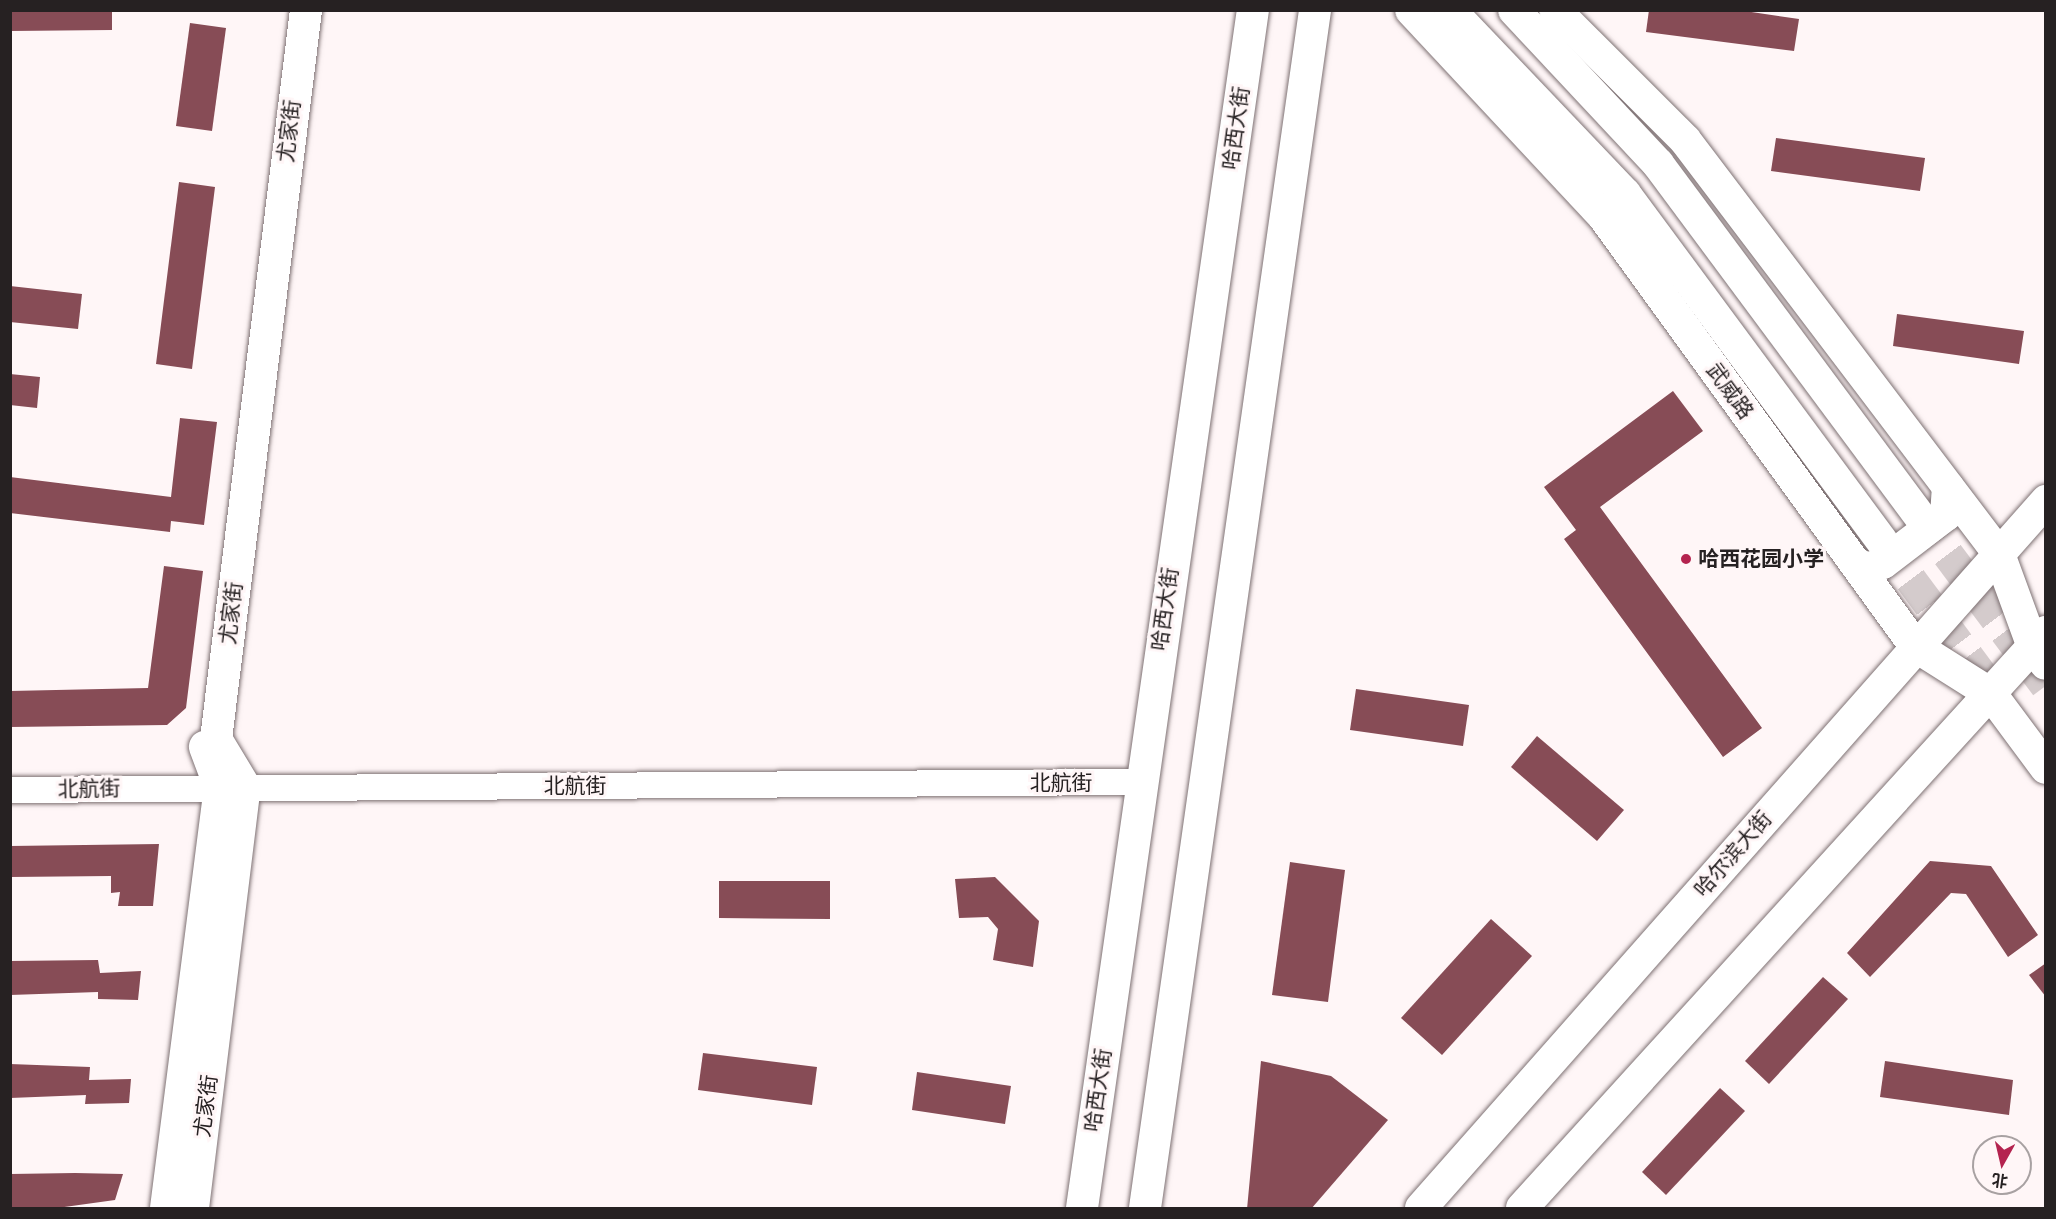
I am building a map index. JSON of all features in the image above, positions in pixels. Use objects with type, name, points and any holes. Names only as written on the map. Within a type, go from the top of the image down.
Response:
[{"type":"main road","name":"尤家街","points":[[166,1209],[232,787],[203,742],[289,10]]},
{"type":"main road","name":"尤家街","points":[[193,1209],[232,787],[216,739],[306,10]]},
{"type":"main road","name":"哈西大街","points":[[1082,1209],[1139,782],[1253,10]]},
{"type":"main road","points":[[1144,1209],[1315,10]]},
{"type":"main road","points":[[1309,58],[1325,21],[1342,10]]},
{"type":"main road","name":"武威路","points":[[1412,10],[1604,217],[1915,646],[1991,694],[2046,768]]},
{"type":"main road","name":"武威路","points":[[1450,10],[1625,194],[1882,541]]},
{"type":"main road","points":[[1514,10],[1658,164],[1919,516]]},
{"type":"main road","points":[[1522,1209],[1991,694],[2041,648],[1998,554],[1685,140],[1555,10]]},
{"type":"main road","points":[[1855,563],[1868,569],[1883,563],[1946,515],[1948,488]]},
{"type":"main road","name":"哈尔滨大街","points":[[1421,1209],[1915,646],[2046,501]]},
{"type":"street","name":"北航街","points":[[10,790],[1139,782]]},
{"type":"building","points":[[10,10],[112,10],[112,30],[10,31]]},
{"type":"building","points":[[1649,10],[1738,10],[1799,19],[1794,51],[1646,32]]},
{"type":"building","points":[[190,23],[226,28],[212,131],[176,126]]},
{"type":"building","points":[[1776,138],[1925,158],[1920,191],[1771,171]]},
{"type":"building","points":[[179,182],[215,187],[192,369],[156,364]]},
{"type":"building","points":[[10,286],[82,294],[78,329],[10,322]]},
{"type":"building","points":[[1897,314],[2024,331],[2019,364],[1893,346]]},
{"type":"building","points":[[10,374],[40,377],[37,408],[10,405]]},
{"type":"building","points":[[1673,391],[1703,431],[1600,507],[1762,728],[1723,757],[1564,539],[1576,530],[1544,487]]},
{"type":"building","points":[[180,418],[217,422],[204,525],[171,521],[170,532],[10,513],[10,477],[171,497]]},
{"type":"building","points":[[164,566],[203,571],[186,708],[167,725],[10,727],[10,691],[148,688]]},
{"type":"building","points":[[1356,689],[1469,705],[1463,746],[1350,730]]},
{"type":"building","points":[[1537,736],[1624,810],[1597,841],[1511,767]]},
{"type":"building","points":[[159,844],[153,906],[118,906],[120,892],[111,893],[111,876],[10,877],[10,846]]},
{"type":"building","points":[[1930,861],[1991,866],[2038,935],[2008,957],[1966,894],[1951,893],[1870,977],[1847,953]]},
{"type":"building","points":[[1290,862],[1345,870],[1328,1002],[1272,995]]},
{"type":"building","points":[[995,877],[1039,921],[1033,967],[993,960],[998,929],[988,917],[959,918],[955,879]]},
{"type":"building","points":[[719,881],[830,881],[830,919],[719,918]]},
{"type":"building","points":[[1491,919],[1532,956],[1442,1055],[1401,1018]]},
{"type":"building","points":[[98,960],[100,973],[141,971],[138,1000],[98,999],[98,992],[10,995],[10,961]]},
{"type":"building","points":[[2046,963],[2046,997],[2029,975]]},
{"type":"building","points":[[1823,977],[1848,999],[1769,1084],[1745,1061]]},
{"type":"building","points":[[703,1053],[817,1067],[812,1105],[698,1090]]},
{"type":"building","points":[[1261,1061],[1331,1076],[1388,1120],[1311,1209],[1247,1209]]},
{"type":"building","points":[[1885,1061],[2013,1080],[2009,1115],[1880,1097]]},
{"type":"building","points":[[10,1064],[90,1067],[89,1080],[131,1079],[129,1103],[85,1104],[86,1095],[10,1098]]},
{"type":"building","points":[[917,1072],[1011,1086],[1005,1124],[912,1110]]},
{"type":"building","points":[[1720,1088],[1745,1111],[1666,1195],[1642,1172]]},
{"type":"building","points":[[10,1174],[123,1174],[115,1200],[50,1209],[10,1209]]},
{"type":"tunnel","points":[[1919,516],[2046,686]]},
{"type":"tunnel","points":[[1882,541],[1998,697]]},
{"type":"place","name":"哈西花园小学","points":[[1686,559]]}]
